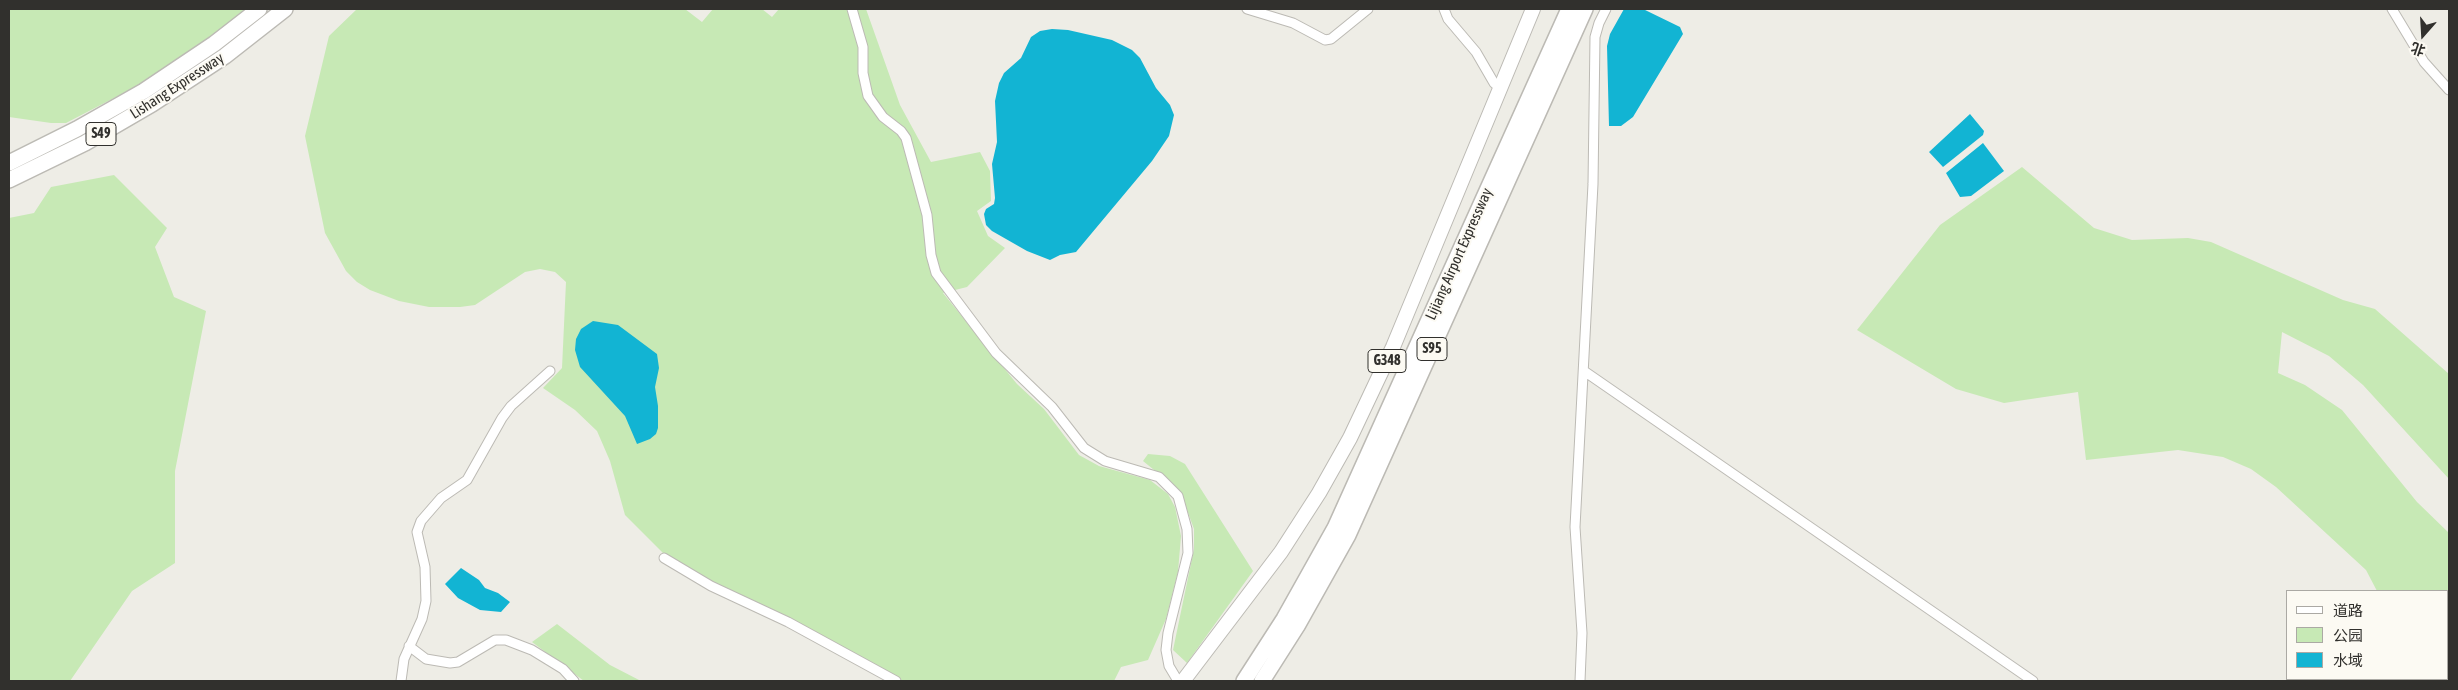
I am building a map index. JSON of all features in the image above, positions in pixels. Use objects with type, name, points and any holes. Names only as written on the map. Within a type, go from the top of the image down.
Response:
[{"type":"highway","name":"Lishang Expressway","points":[[9,163],[107,113],[180,68],[259,9]]},
{"type":"highway","name":"Lishang Expressway","points":[[9,180],[92,139],[189,81],[285,9]]},
{"type":"highway","name":"G348","points":[[1183,681],[1281,552],[1319,493],[1350,438],[1393,347],[1533,9]]},
{"type":"highway","name":"Lijiang Airport Expressway","points":[[1244,681],[1284,619],[1335,528],[1569,9]]},
{"type":"highway","name":"Lijiang Airport Expressway","points":[[1262,681],[1302,618],[1348,535],[1585,9]]},
{"type":"street","points":[[852,9],[863,47],[863,73],[868,96],[883,117],[901,131],[906,138],[928,215],[931,255],[936,273],[996,352],[1052,407],[1084,448],[1105,461],[1159,478],[1178,496],[1188,529],[1188,553],[1168,633],[1166,650],[1169,666],[1178,681]]},
{"type":"street","points":[[1246,9],[1293,23],[1326,40],[1331,39],[1368,9]]},
{"type":"street","points":[[1444,9],[1448,19],[1476,52],[1494,82],[1500,88]]},
{"type":"street","points":[[1580,681],[1582,633],[1575,526],[1593,184],[1595,38],[1598,23],[1606,9]]},
{"type":"street","points":[[2392,9],[2424,62],[2449,90]]},
{"type":"street","points":[[401,681],[404,659],[422,619],[426,601],[425,567],[417,532],[420,521],[441,498],[467,480],[502,418],[511,406],[550,370]]},
{"type":"street","points":[[1584,371],[2033,681]]},
{"type":"street","points":[[664,558],[712,586],[788,622],[896,681]]},
{"type":"street","points":[[409,646],[426,659],[450,663],[458,662],[494,640],[506,640],[540,655],[563,670],[574,681]]},
{"type":"green space","points":[[9,9],[249,9],[164,72],[66,123],[51,123],[9,117]]},
{"type":"green space","points":[[357,9],[685,9],[702,22],[713,9],[762,9],[772,17],[779,9],[866,9],[900,105],[931,162],[980,152],[990,171],[991,201],[977,211],[988,236],[1005,248],[967,287],[943,293],[1017,384],[1044,409],[1079,455],[1099,466],[1150,480],[1168,494],[1175,507],[1181,536],[1178,572],[1166,619],[1148,660],[1121,667],[1114,681],[901,681],[789,619],[713,583],[665,555],[625,515],[610,461],[597,431],[575,410],[543,388],[562,368],[566,282],[555,272],[540,269],[525,272],[475,305],[429,307],[399,301],[370,290],[357,282],[346,271],[325,233],[305,136],[329,36]]},
{"type":"green space","points":[[2022,167],[2094,228],[2132,240],[2188,238],[2211,242],[2343,300],[2375,309],[2449,374],[2449,479],[2363,385],[2329,356],[2282,332],[2278,373],[2305,385],[2342,410],[2417,502],[2449,533],[2449,681],[2424,680],[2448,680],[2448,590],[2376,590],[2366,570],[2276,487],[2251,469],[2223,457],[2178,450],[2086,460],[2078,392],[2004,403],[1956,389],[1857,330],[1940,225]]},
{"type":"green space","points":[[114,175],[167,228],[155,247],[174,297],[206,311],[175,471],[175,563],[132,591],[70,681],[9,681],[9,218],[34,213],[51,187]]},
{"type":"green space","points":[[1148,454],[1170,456],[1185,464],[1253,571],[1187,663],[1173,650],[1194,549],[1194,529],[1180,491],[1143,461]]},
{"type":"green space","points":[[557,624],[610,665],[641,681],[584,681],[532,642]]},
{"type":"water","points":[[1624,9],[1643,9],[1680,27],[1683,34],[1633,117],[1621,126],[1609,126],[1607,46],[1610,34]]},
{"type":"water","points":[[1052,29],[1068,30],[1112,40],[1132,50],[1140,58],[1156,88],[1170,105],[1174,115],[1169,136],[1152,161],[1076,252],[1060,255],[1050,260],[1027,251],[992,231],[986,225],[984,214],[986,209],[994,204],[995,198],[992,164],[997,142],[995,101],[999,83],[1004,73],[1021,58],[1031,37],[1040,31]]},
{"type":"water","points":[[1970,114],[1984,131],[1983,135],[1943,167],[1929,152]]},
{"type":"water","points":[[1983,143],[2004,171],[1971,196],[1960,197],[1946,173]]},
{"type":"water","points":[[593,321],[618,325],[657,354],[659,368],[655,387],[658,406],[658,428],[656,434],[650,439],[637,444],[625,416],[580,367],[575,350],[576,339],[581,329]]},
{"type":"water","points":[[461,568],[479,580],[485,588],[498,593],[510,602],[501,612],[480,610],[458,598],[445,584]]}]
